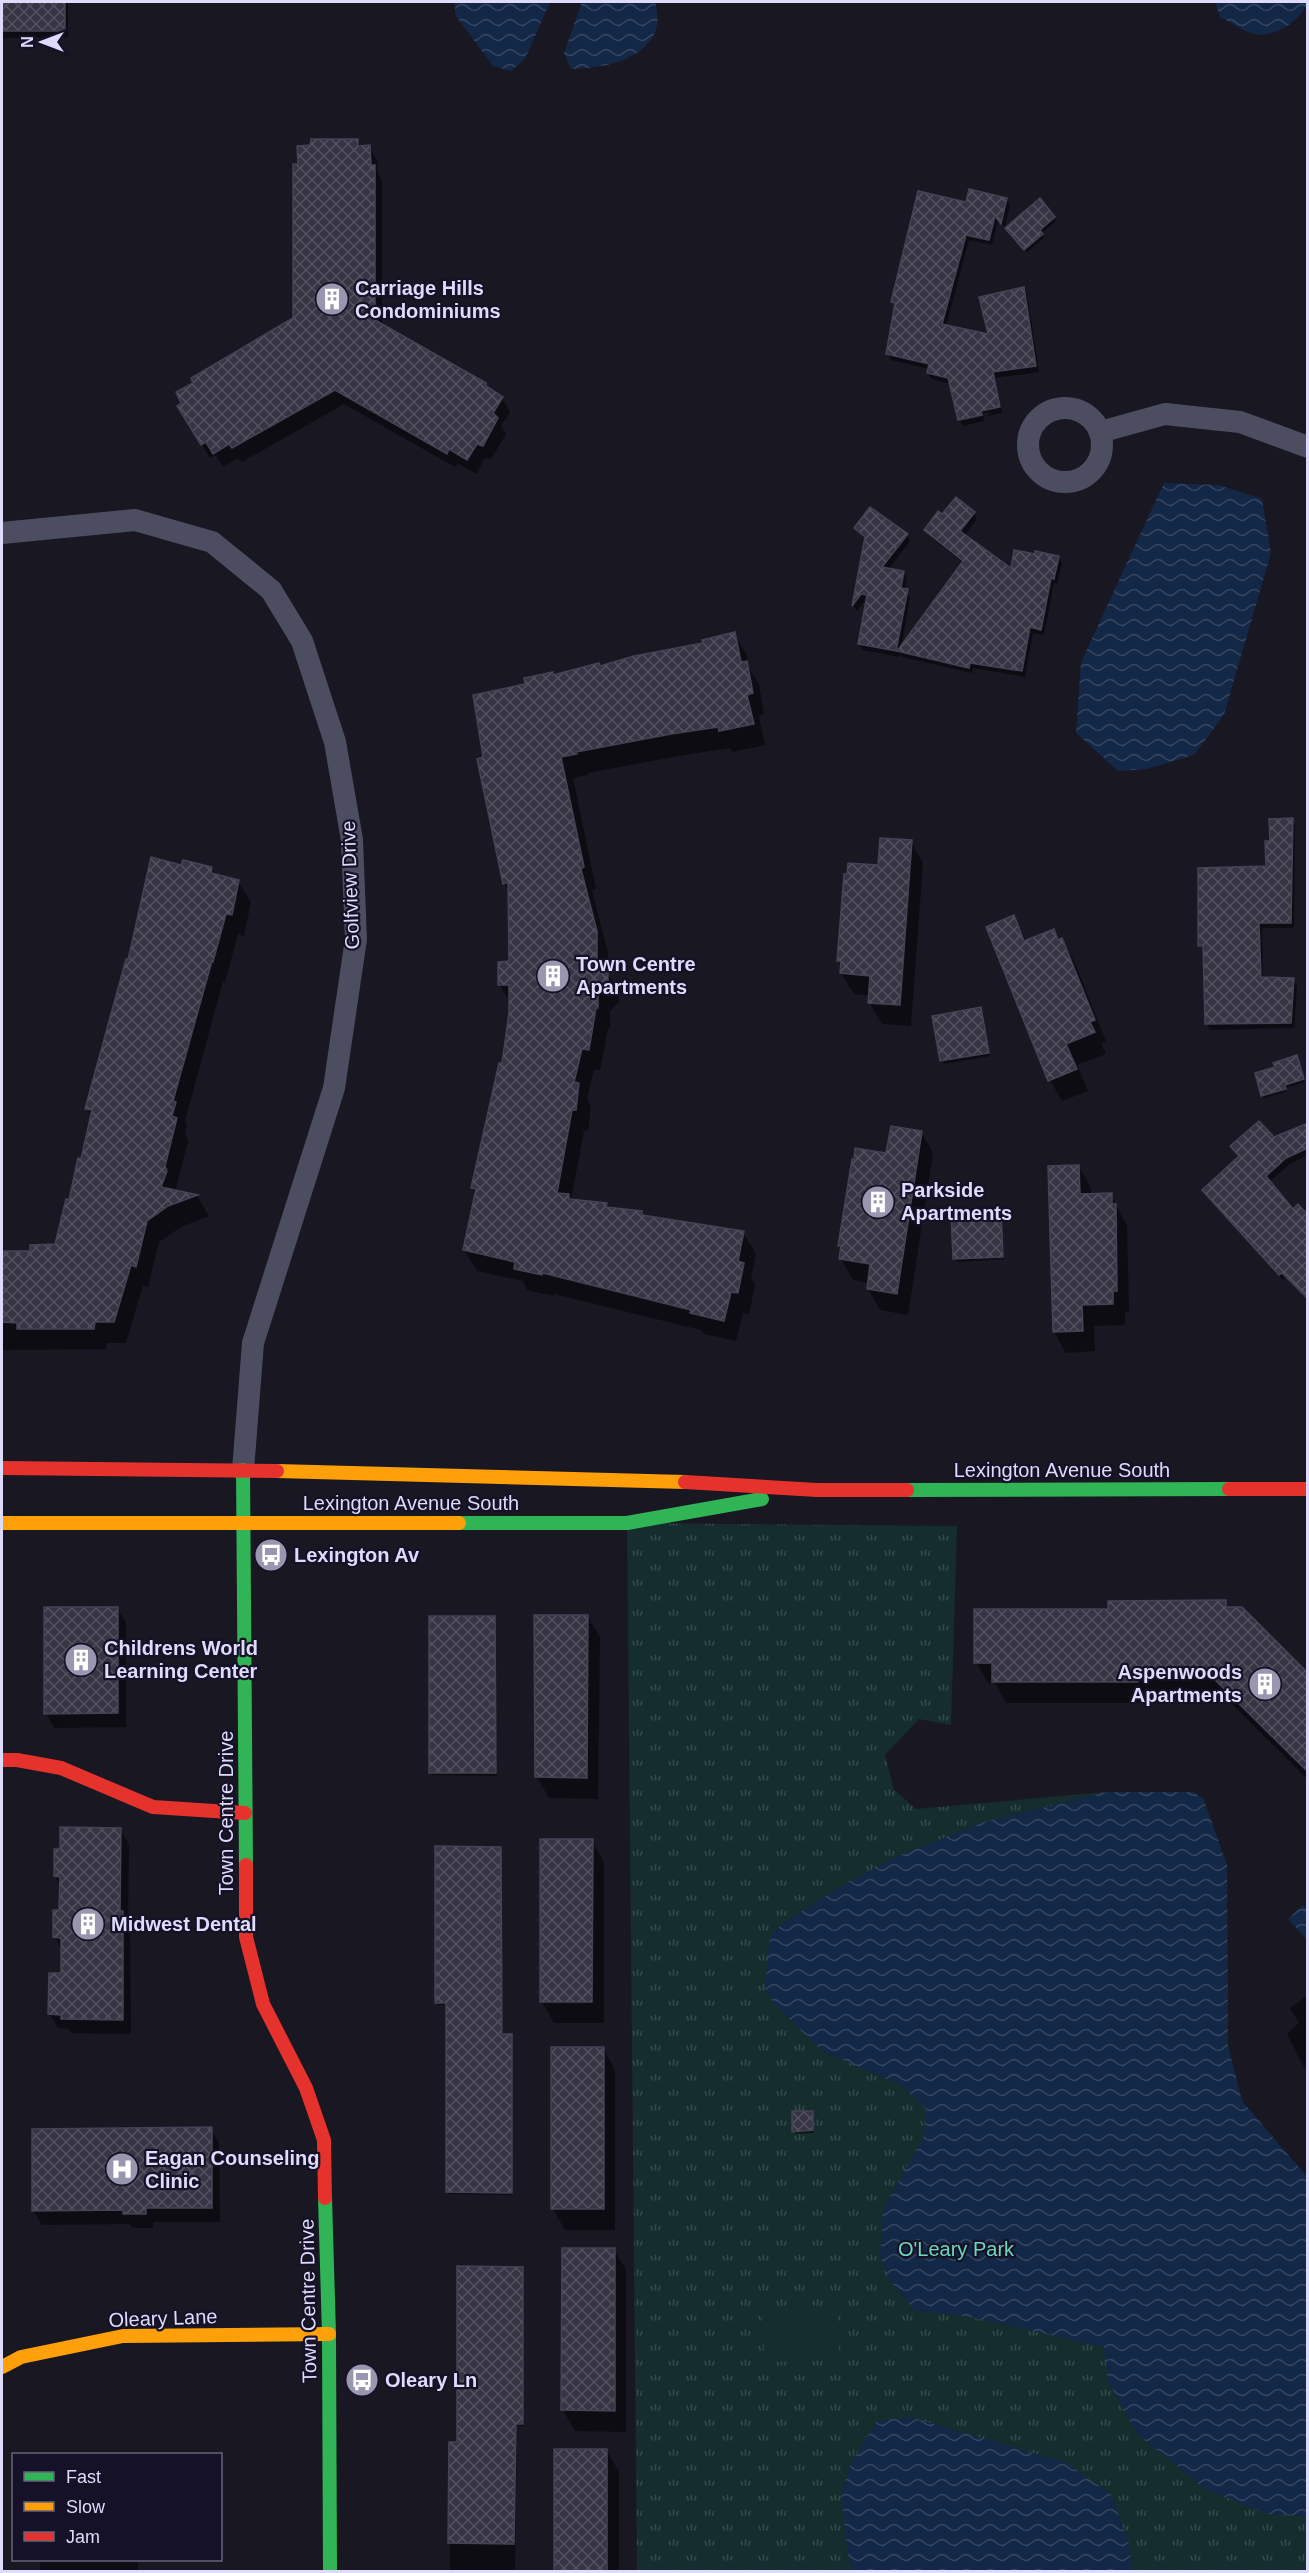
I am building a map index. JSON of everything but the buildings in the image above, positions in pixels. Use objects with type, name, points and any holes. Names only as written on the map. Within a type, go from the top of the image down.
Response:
[{"type":"street","points":[[1100,432],[1165,414],[1240,422],[1308,447]]},
{"type":"street","name":"Golfview Drive","points":[[2,533],[135,520],[212,543],[271,590],[302,641],[335,742],[352,840],[356,939],[334,1088],[253,1343],[243,1470]]},
{"type":"street","name":"Lexington Avenue South","points":[[2,1468],[243,1470],[645,1479],[817,1490],[1308,1489]]},
{"type":"street","name":"Town Centre Drive","points":[[243,1470],[246,1937],[263,2004],[306,2088],[324,2140],[329,2334],[330,2571]]},
{"type":"street","name":"Lexington Avenue South","points":[[2,1523],[627,1523],[817,1490]]},
{"type":"street","points":[[2,1760],[17,1760],[62,1768],[153,1807],[245,1813]]},
{"type":"street","name":"Oleary Lane","points":[[2,2367],[21,2357],[123,2336],[329,2334]]},
{"type":"green space","name":"O'Leary Park","points":[[627,1523],[957,1526],[951,1725],[919,1719],[885,1755],[894,1790],[916,1809],[1107,1792],[1193,1792],[1203,1798],[1227,1865],[1228,2046],[1242,2101],[1307,2177],[1307,2571],[637,2571]]},
{"type":"green space","points":[[838,2312],[839,2360],[764,2362],[763,2314]]},
{"type":"water","points":[[454,2],[550,2],[525,59],[511,71],[493,66],[456,16]]},
{"type":"water","points":[[582,2],[655,2],[658,20],[654,34],[646,46],[619,62],[571,69],[564,53]]},
{"type":"water","points":[[1215,2],[1308,3],[1299,16],[1286,27],[1262,35],[1250,33],[1220,17]]},
{"type":"water","points":[[1164,483],[1219,485],[1262,499],[1271,553],[1224,715],[1194,755],[1147,769],[1118,771],[1076,733],[1081,662]]},
{"type":"water","points":[[1107,1792],[1193,1792],[1203,1798],[1227,1865],[1228,2046],[1242,2101],[1307,2177],[1307,2516],[1267,2514],[1205,2489],[1137,2434],[1108,2381],[1104,2347],[970,2317],[914,2310],[888,2278],[880,2256],[883,2210],[924,2136],[926,2109],[901,2085],[822,2051],[774,2004],[765,1988],[770,1936],[784,1922],[840,1887],[893,1858],[984,1822]]},
{"type":"water","points":[[1303,1905],[1307,1910],[1307,1940],[1288,1919]]},
{"type":"water","points":[[910,2417],[1065,2462],[1111,2494],[1130,2546],[1131,2571],[853,2571],[848,2555],[841,2495],[851,2463],[877,2421]]},
{"type":"traffic: fast","points":[[243,1470],[246,1865]]},
{"type":"traffic: fast","points":[[907,1490],[1229,1489]]},
{"type":"traffic: fast","points":[[459,1523],[627,1523],[762,1499]]},
{"type":"traffic: fast","points":[[325,2198],[329,2334],[330,2572]]},
{"type":"traffic: slow","points":[[277,1471],[685,1482]]},
{"type":"traffic: slow","points":[[2,1523],[459,1523]]},
{"type":"traffic: slow","points":[[2,2367],[21,2357],[123,2336],[329,2334]]},
{"type":"traffic: jam","points":[[2,1468],[277,1471]]},
{"type":"traffic: jam","points":[[685,1482],[817,1490],[907,1490]]},
{"type":"traffic: jam","points":[[1229,1489],[1308,1489]]},
{"type":"traffic: jam","points":[[2,1760],[17,1760],[61,1768],[153,1807],[245,1813]]},
{"type":"traffic: jam","points":[[246,1865],[246,1937],[263,2004],[306,2088],[324,2140],[325,2198]]},
{"type":"place","name":"Carriage Hills Condominiums","points":[[332,299]]},
{"type":"place","name":"Town Centre Apartments","points":[[553,976]]},
{"type":"place","name":"Parkside Apartments","points":[[878,1202]]},
{"type":"place","name":"Lexington Av","points":[[271,1555]]},
{"type":"place","name":"Childrens World Learning Center","points":[[81,1660]]},
{"type":"place","name":"Aspenwoods Apartments","points":[[1265,1684]]},
{"type":"place","name":"Midwest Dental","points":[[88,1924]]},
{"type":"place","name":"Eagan Counseling Clinic","points":[[122,2169]]},
{"type":"place","name":"Oleary Ln","points":[[362,2380]]}]
